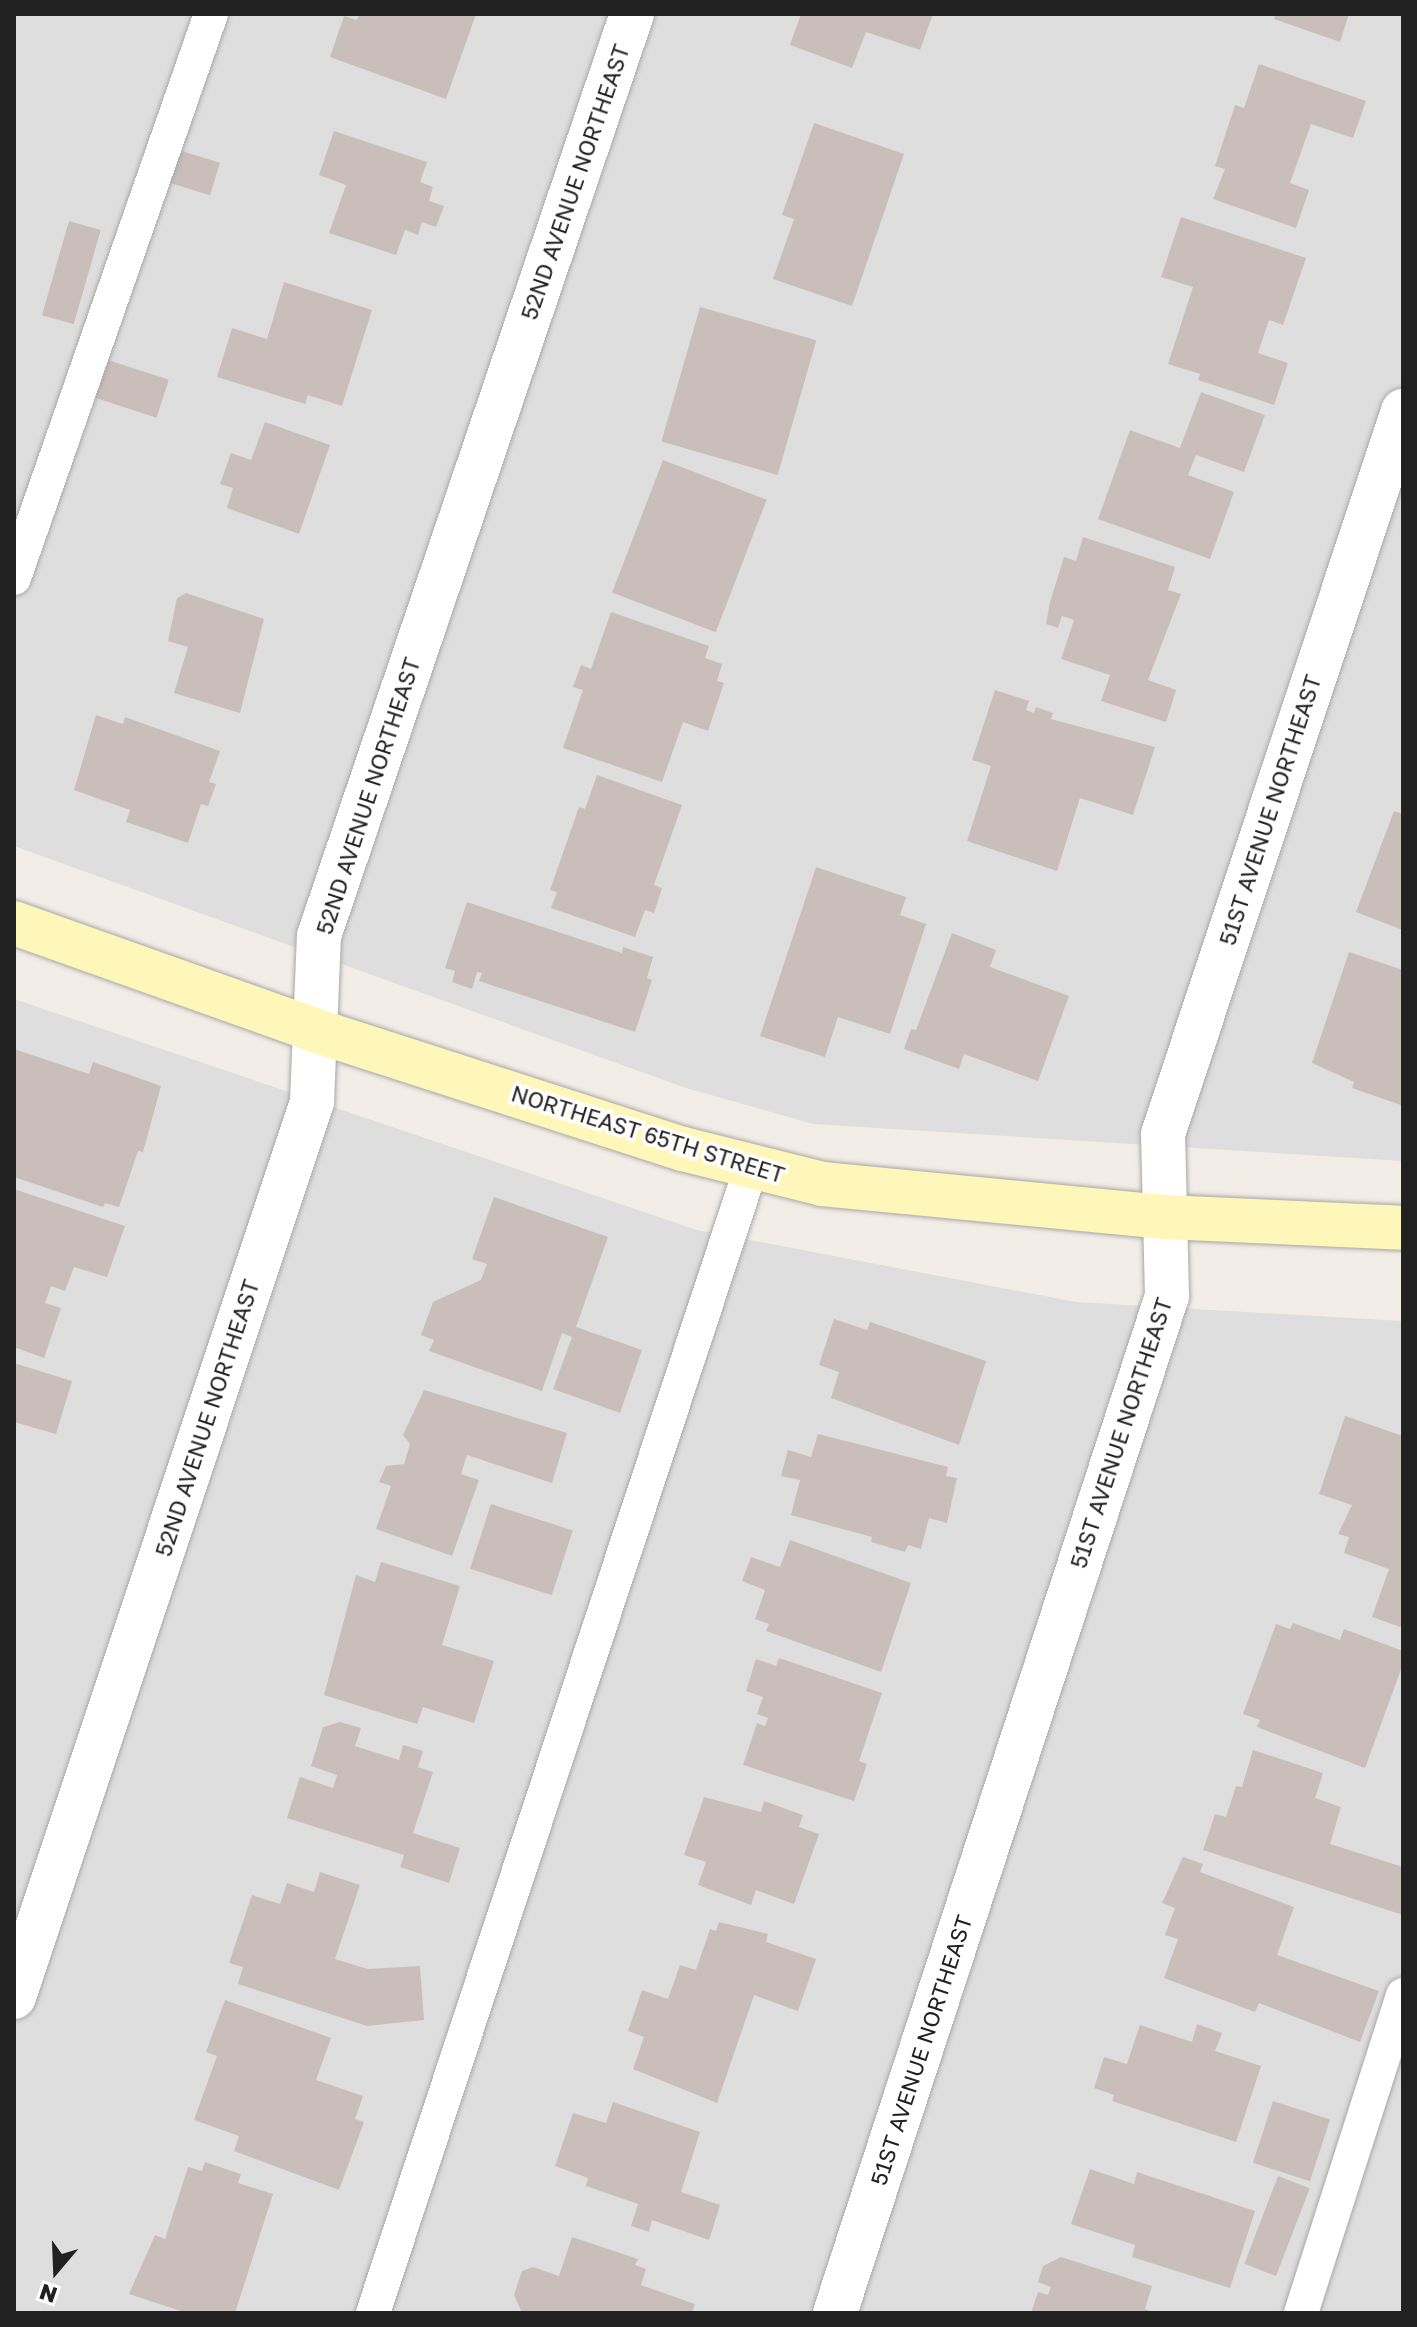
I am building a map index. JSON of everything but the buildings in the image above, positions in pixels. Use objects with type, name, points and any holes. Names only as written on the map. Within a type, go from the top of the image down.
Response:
[{"type":"main road","name":"NORTHEAST 65TH STREET","points":[[14,923],[314,1030],[751,1168],[893,1194],[1165,1217],[1403,1228]]},
{"type":"street","name":"52ND AVENUE NORTHEAST","points":[[14,1997],[312,1102],[319,936],[632,14]]},
{"type":"street","name":"51ST AVENUE NORTHEAST","points":[[835,2313],[1167,1296],[1163,1134],[1403,411]]},
{"type":"lane","points":[[14,578],[211,14]]},
{"type":"lane","points":[[373,2313],[751,1168]]},
{"type":"lane","points":[[1301,2313],[1403,1995]]},
{"type":"shaded area","points":[[14,14],[1403,14],[1403,1161],[813,1124],[686,1088],[14,846]]},
{"type":"shaded area","points":[[14,999],[697,1230],[1076,1302],[1403,1321],[1403,2313],[14,2313]]}]
